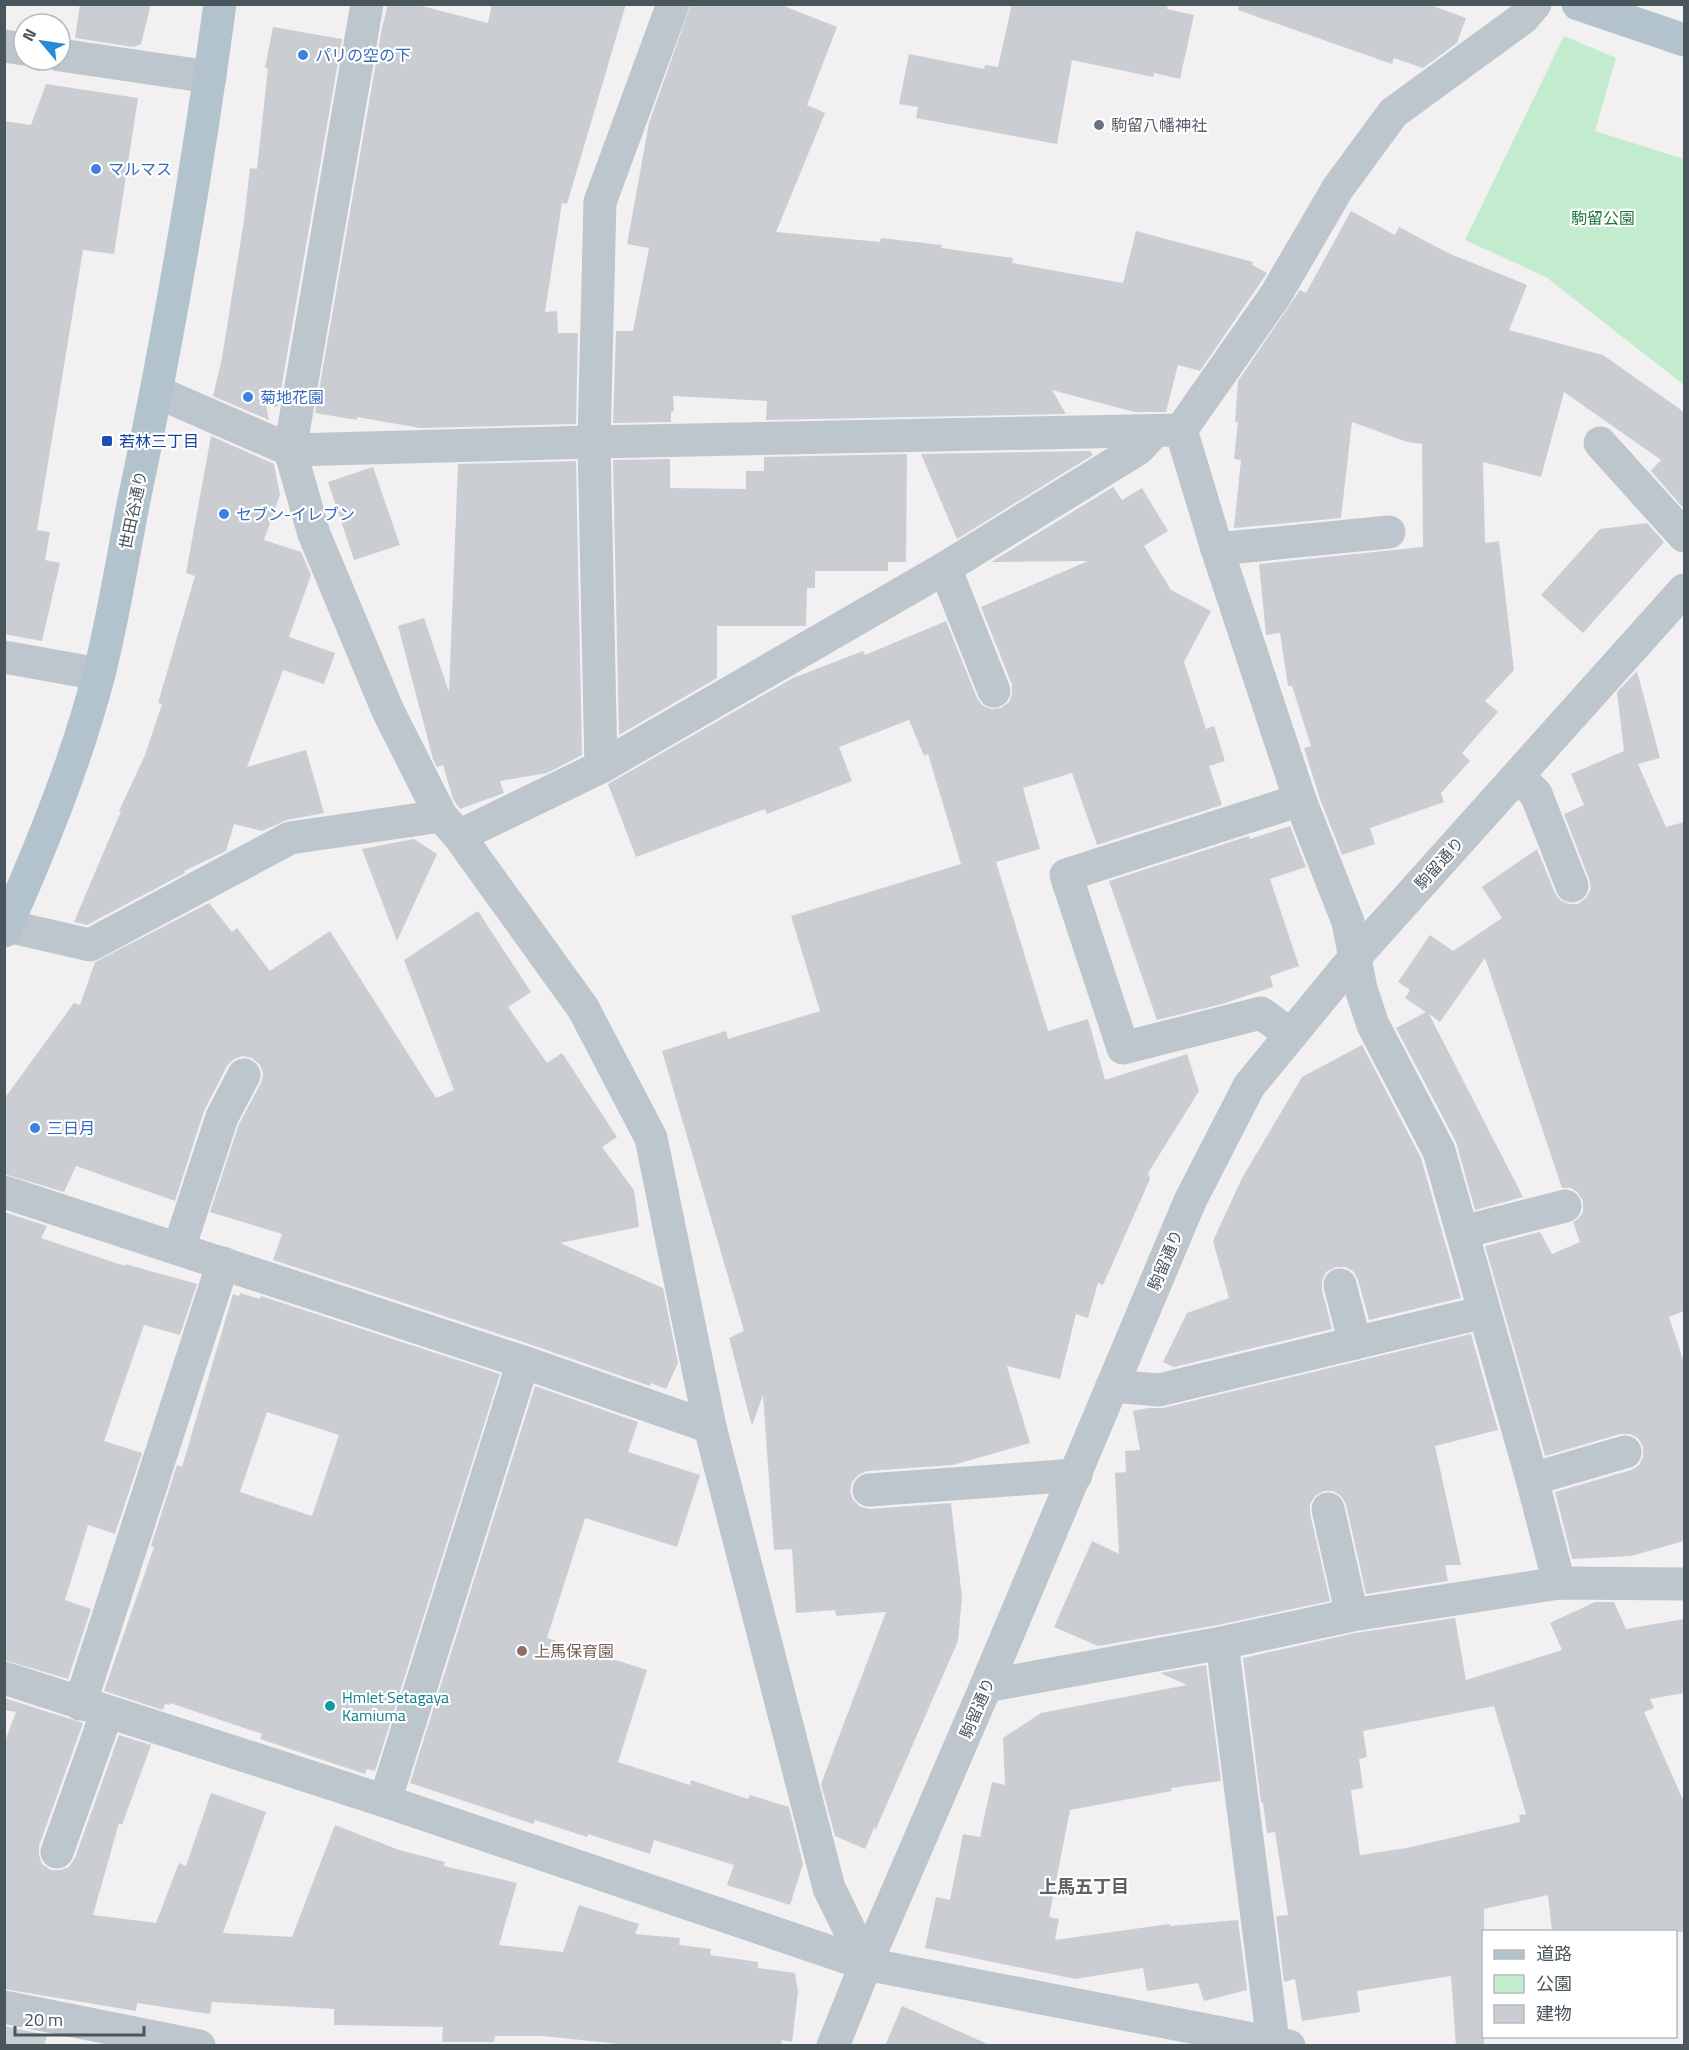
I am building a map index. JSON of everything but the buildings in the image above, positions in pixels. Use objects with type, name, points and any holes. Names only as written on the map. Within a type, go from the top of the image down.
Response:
[{"type":"main road","name":"世田谷通り","points":[[6,928],[55,806],[99,674],[157,392],[210,77],[220,4]]},
{"type":"main road","points":[[1578,4],[1684,40]]},
{"type":"street","points":[[368,4],[290,450],[318,544],[388,711],[450,826],[584,1008],[651,1138],[710,1427],[829,1888],[866,1964]]},
{"type":"street","points":[[601,767],[594,442],[600,202],[673,4]]},
{"type":"street","points":[[6,928],[90,945],[290,838],[450,826],[601,767],[945,568],[1167,431],[1275,296],[1338,188],[1393,113],[1523,18],[1535,4]]},
{"type":"street","points":[[72,57],[210,77]]},
{"type":"street","points":[[157,392],[290,450],[1167,431]]},
{"type":"street","points":[[1167,431],[1217,549],[1300,800],[1348,922],[1361,989],[1373,1025],[1439,1151],[1532,1479],[1559,1583]]},
{"type":"street","points":[[1600,443],[1684,536]]},
{"type":"street","points":[[1217,549],[1389,532]]},
{"type":"street","points":[[945,568],[994,690]]},
{"type":"street","name":"駒留通り","points":[[833,2046],[1195,1191],[1249,1086],[1355,957],[1684,590]]},
{"type":"street","points":[[4,657],[99,674]]},
{"type":"street","points":[[1518,776],[1536,794],[1572,886]]},
{"type":"street","points":[[1291,1035],[1261,1013],[1124,1048],[1066,875],[1300,800]]},
{"type":"street","points":[[179,1248],[222,1117],[244,1075]]},
{"type":"street","points":[[4,1192],[523,1362],[710,1427]]},
{"type":"street","points":[[1463,1232],[1565,1206]]},
{"type":"street","points":[[57,1852],[94,1708],[223,1263]]},
{"type":"street","points":[[1340,1285],[1355,1343]]},
{"type":"street","points":[[1112,1386],[1159,1390],[1484,1312]]},
{"type":"street","points":[[385,1801],[523,1362]]},
{"type":"street","points":[[1532,1479],[1625,1452]]},
{"type":"street","points":[[869,1490],[1076,1474]]},
{"type":"street","points":[[1328,1509],[1352,1616]]},
{"type":"street","points":[[986,1686],[1222,1643],[1352,1616],[1559,1583],[1684,1584]]},
{"type":"street","points":[[4,1678],[385,1801],[866,1964],[1281,2044],[1222,1643]]},
{"type":"street","points":[[4,2007],[199,2046]]},
{"type":"green space","name":"駒留公園","points":[[1564,36],[1616,58],[1595,131],[1684,159],[1684,385],[1546,277],[1465,240]]},
{"type":"place","name":"パリの空の下","points":[[303,55]]},
{"type":"place","name":"駒留八幡神社","points":[[1099,125]]},
{"type":"place","name":"マルマス","points":[[96,169]]},
{"type":"place","name":"菊地花園","points":[[248,397]]},
{"type":"place","name":"若林三丁目","points":[[107,441]]},
{"type":"place","name":"セブン-イレブン","points":[[224,514]]},
{"type":"place","name":"三日月","points":[[35,1128]]},
{"type":"place","name":"上馬保育園","points":[[522,1651]]},
{"type":"place","name":"Hmlet Setagaya Kamiuma","points":[[330,1706]]},
{"type":"district","name":"上馬五丁目","points":[[1084,1887]]}]
